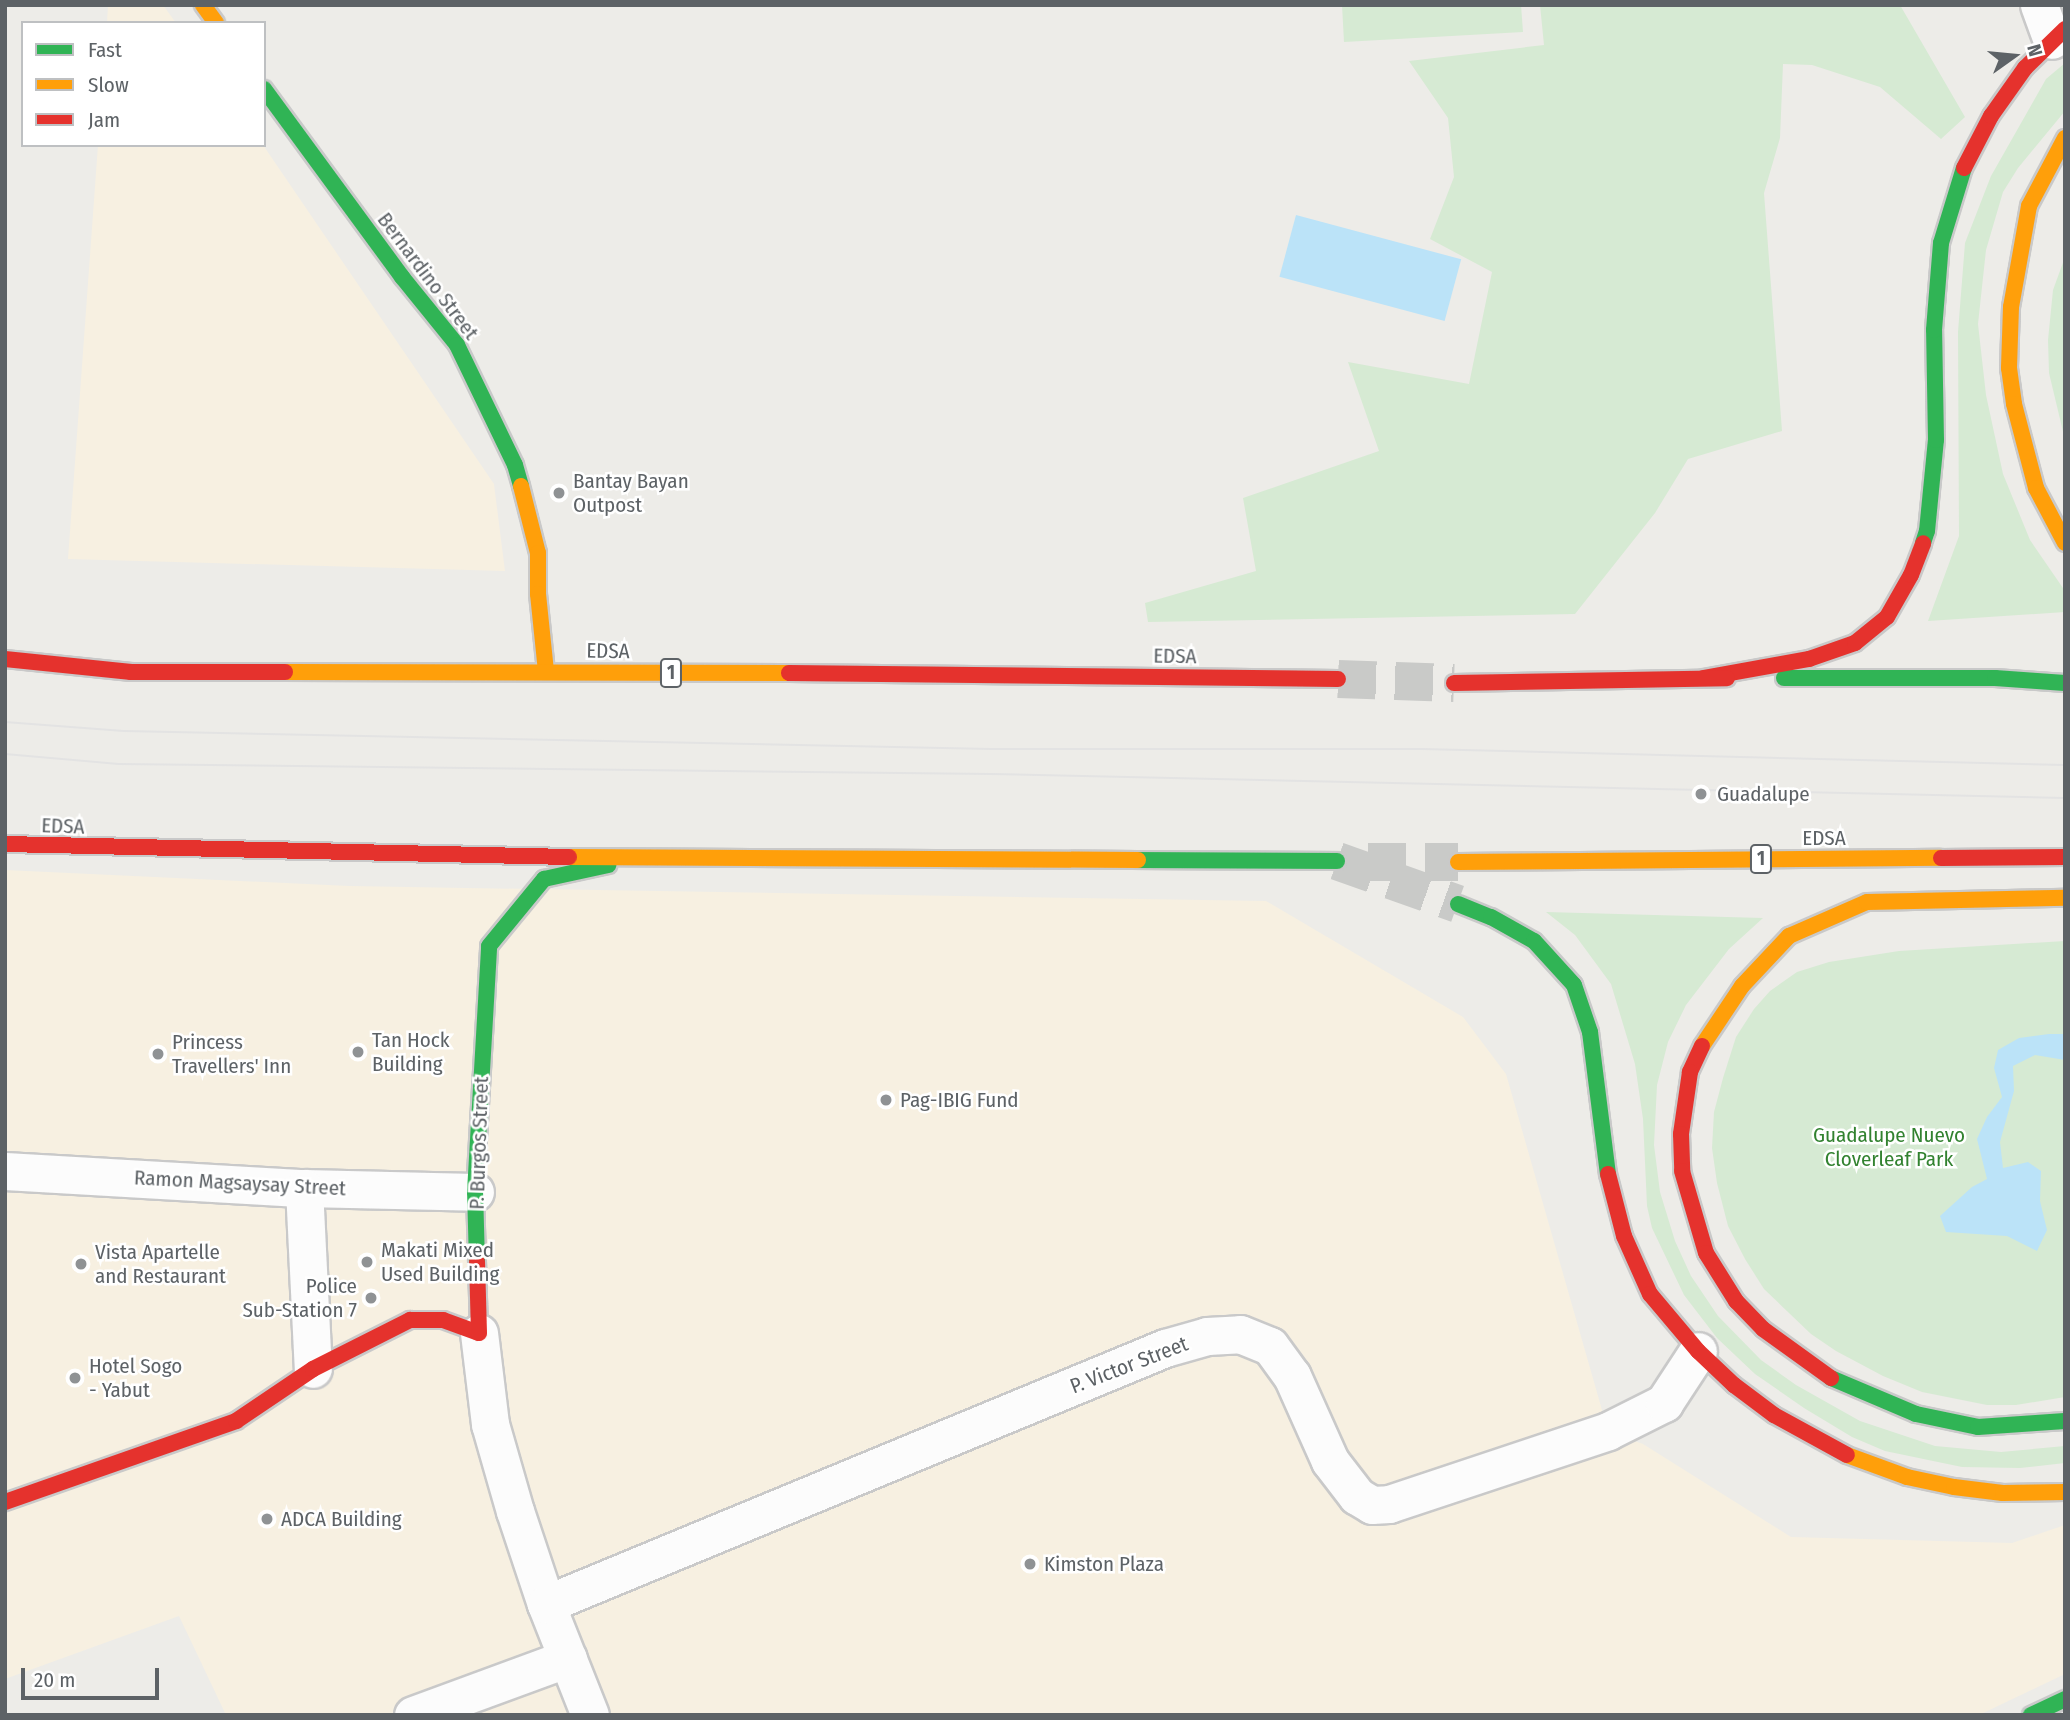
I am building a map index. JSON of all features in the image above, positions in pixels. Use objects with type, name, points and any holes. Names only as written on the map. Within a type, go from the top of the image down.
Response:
[{"type":"main road","points":[[203,5],[215,21]]},
{"type":"main road","points":[[1703,678],[1809,659],[1855,643],[1886,617],[1911,575],[1927,531],[1936,440],[1934,330],[1941,243],[1966,163],[1991,116],[2025,68],[2058,34]]},
{"type":"main road","name":"Bernardino Street","points":[[266,92],[402,277],[457,345],[516,465],[538,553],[538,594],[546,671]]},
{"type":"main road","points":[[2065,138],[2028,206],[2011,307],[2009,368],[2014,404],[2036,488],[2065,543]]},
{"type":"main road","points":[[2028,206],[2065,175]]},
{"type":"main road","name":"EDSA","points":[[5,659],[131,672],[546,671],[1338,679]]},
{"type":"main road","points":[[1995,678],[2065,672]]},
{"type":"main road","points":[[1454,683],[1703,678],[1995,678],[2065,683]]},
{"type":"main road","name":"EDSA","points":[[5,844],[638,858],[1338,861]]},
{"type":"main road","name":"EDSA","points":[[1458,862],[2065,857]]},
{"type":"main road","name":"P. Burgos Street","points":[[479,1332],[475,1192],[489,946],[544,879],[638,858]]},
{"type":"main road","points":[[2065,898],[1867,902],[1788,936],[1742,986],[1704,1039],[1690,1072],[1681,1135],[1682,1171],[1692,1215],[1706,1253],[1736,1301],[1762,1329],[1830,1377],[1916,1414],[1978,1427],[2065,1421]]},
{"type":"main road","points":[[1458,904],[1491,917],[1534,941],[1574,985],[1590,1032],[1604,1158],[1625,1236],[1650,1294],[1698,1351],[1734,1385],[1774,1415],[1815,1440],[1860,1461],[1906,1477],[1954,1487],[2003,1493],[2065,1492]]},
{"type":"main road","points":[[5,1502],[236,1421],[313,1369],[410,1320],[443,1320],[479,1332]]},
{"type":"main road","points":[[2031,1715],[2065,1699]]},
{"type":"street","points":[[2039,5],[2058,34]]},
{"type":"street","name":"Ramon Magsaysay Street","points":[[5,1171],[304,1188],[475,1192]]},
{"type":"street","points":[[304,1188],[313,1369]]},
{"type":"street","name":"P. Burgos Street","points":[[479,1332],[490,1424],[546,1604],[590,1715]]},
{"type":"street","name":"P. Victor Street","points":[[546,1604],[1165,1348],[1207,1335],[1240,1334],[1269,1346],[1292,1376],[1331,1461],[1357,1496],[1372,1504],[1389,1504],[1608,1431],[1664,1403],[1698,1351]]},
{"type":"street","points":[[413,1715],[568,1658]]},
{"type":"shaded area","points":[[108,5],[163,5],[175,21],[107,21]]},
{"type":"shaded area","points":[[98,147],[264,147],[494,484],[505,571],[68,559]]},
{"type":"shaded area","points":[[5,870],[349,886],[1266,901],[1463,1017],[1506,1074],[1608,1431],[1643,1444],[1791,1537],[2012,1543],[2065,1525],[2065,1674],[1979,1715],[226,1715],[179,1616],[5,1679]]},
{"type":"green space","points":[[1342,5],[1521,5],[1523,32],[1344,42]]},
{"type":"green space","points":[[1540,5],[1900,5],[1965,117],[1941,139],[1880,87],[1812,65],[1783,64],[1780,138],[1764,193],[1782,431],[1688,459],[1655,513],[1575,614],[1148,622],[1145,603],[1256,571],[1243,498],[1379,451],[1348,362],[1469,384],[1492,272],[1430,239],[1454,177],[1448,118],[1409,61],[1544,45]]},
{"type":"green space","points":[[2065,63],[2065,111],[2018,168],[2003,192],[1986,250],[1978,324],[1986,395],[2003,474],[2030,540],[2065,591],[2065,612],[1928,621],[1959,536],[1958,332],[1965,243],[1991,176],[2046,79]]},
{"type":"green space","points":[[2065,257],[2065,440],[2049,373],[2048,340],[2053,290]]},
{"type":"green space","points":[[1546,912],[1763,918],[1729,949],[1686,1005],[1668,1042],[1657,1085],[1654,1145],[1660,1192],[1675,1241],[1691,1276],[1718,1316],[1761,1360],[1796,1385],[1860,1421],[1935,1446],[2001,1452],[2065,1446],[2065,1463],[2020,1468],[1962,1467],[1885,1451],[1852,1437],[1804,1408],[1755,1374],[1717,1338],[1684,1295],[1652,1228],[1647,1206],[1643,1119],[1635,1064],[1611,984],[1575,935]]},
{"type":"green space","name":"Guadalupe Nuevo Cloverleaf Park","points":[[2065,941],[2065,1397],[2016,1405],[1987,1405],[1922,1392],[1883,1376],[1811,1334],[1764,1289],[1745,1259],[1728,1226],[1717,1183],[1712,1148],[1714,1112],[1736,1037],[1754,1009],[1770,991],[1797,972],[1829,962],[1899,951]]},
{"type":"water","points":[[1296,215],[1461,259],[1445,321],[1279,277]]},
{"type":"water","points":[[2065,1034],[2065,1060],[2035,1055],[2013,1066],[2014,1091],[2000,1142],[2003,1168],[2028,1162],[2041,1171],[2040,1201],[2047,1230],[2037,1251],[2007,1236],[1946,1232],[1940,1216],[1972,1187],[1987,1179],[1977,1139],[1987,1117],[2002,1097],[1994,1068],[1998,1050],[2019,1038]]},
{"type":"tunnel","points":[[1338,679],[1454,683]]},
{"type":"tunnel","points":[[1337,861],[1458,904]]},
{"type":"tunnel","points":[[1368,862],[1458,862]]},
{"type":"tram line","points":[[5,722],[124,731],[991,749],[1422,749],[2065,765]]},
{"type":"tram line","points":[[5,754],[119,764],[991,774],[2065,798]]},
{"type":"traffic: fast","points":[[266,92],[402,277],[457,345],[515,465],[521,486]]},
{"type":"traffic: fast","points":[[1923,543],[1927,531],[1936,440],[1934,330],[1941,243],[1964,168]]},
{"type":"traffic: fast","points":[[1784,678],[1995,678],[2065,683]]},
{"type":"traffic: fast","points":[[1138,860],[1337,861]]},
{"type":"traffic: fast","points":[[477,1262],[475,1192],[489,946],[544,879],[608,865]]},
{"type":"traffic: fast","points":[[1458,904],[1491,917],[1534,941],[1574,985],[1590,1032],[1608,1174]]},
{"type":"traffic: fast","points":[[1831,1378],[1916,1414],[1978,1427],[2065,1421]]},
{"type":"traffic: fast","points":[[2031,1715],[2065,1699]]},
{"type":"traffic: slow","points":[[203,5],[215,21]]},
{"type":"traffic: slow","points":[[2065,138],[2029,206],[2011,307],[2009,368],[2014,404],[2036,488],[2065,543]]},
{"type":"traffic: slow","points":[[521,486],[538,553],[538,594],[546,671]]},
{"type":"traffic: slow","points":[[285,672],[789,673]]},
{"type":"traffic: slow","points":[[569,857],[1138,860]]},
{"type":"traffic: slow","points":[[1458,862],[1941,858]]},
{"type":"traffic: slow","points":[[1702,1046],[1742,986],[1789,936],[1867,902],[2065,898]]},
{"type":"traffic: slow","points":[[1847,1455],[1907,1477],[1954,1487],[2003,1493],[2065,1492]]},
{"type":"traffic: jam","points":[[1964,168],[1991,116],[2025,68],[2065,29]]},
{"type":"traffic: jam","points":[[1703,678],[1809,659],[1855,643],[1887,617],[1911,575],[1923,543]]},
{"type":"traffic: jam","points":[[5,659],[131,672],[285,672]]},
{"type":"traffic: jam","points":[[789,673],[1338,679]]},
{"type":"traffic: jam","points":[[1454,683],[1727,678]]},
{"type":"traffic: jam","points":[[5,844],[569,857]]},
{"type":"traffic: jam","points":[[1941,858],[2065,857]]},
{"type":"traffic: jam","points":[[1702,1046],[1690,1072],[1681,1134],[1682,1171],[1706,1253],[1736,1301],[1763,1329],[1831,1378]]},
{"type":"traffic: jam","points":[[1608,1174],[1624,1236],[1650,1294],[1698,1351],[1734,1385],[1774,1415],[1847,1455]]},
{"type":"traffic: jam","points":[[5,1502],[236,1421],[313,1369],[410,1320],[443,1320],[479,1333],[477,1262]]},
{"type":"place","name":"Bantay Bayan Outpost","points":[[559,493]]},
{"type":"place","name":"Guadalupe","points":[[1701,794]]},
{"type":"place","name":"Tan Hock Building","points":[[358,1052]]},
{"type":"place","name":"Princess Travellers' Inn","points":[[158,1054]]},
{"type":"place","name":"Pag-IBIG Fund","points":[[886,1100]]},
{"type":"place","name":"Makati Mixed Used Building","points":[[367,1262]]},
{"type":"place","name":"Vista Apartelle and Restaurant","points":[[81,1264]]},
{"type":"place","name":"Police Sub-Station 7","points":[[371,1298]]},
{"type":"place","name":"Hotel Sogo - Yabut","points":[[75,1378]]},
{"type":"place","name":"ADCA Building","points":[[267,1519]]},
{"type":"place","name":"Kimston Plaza","points":[[1030,1564]]}]
